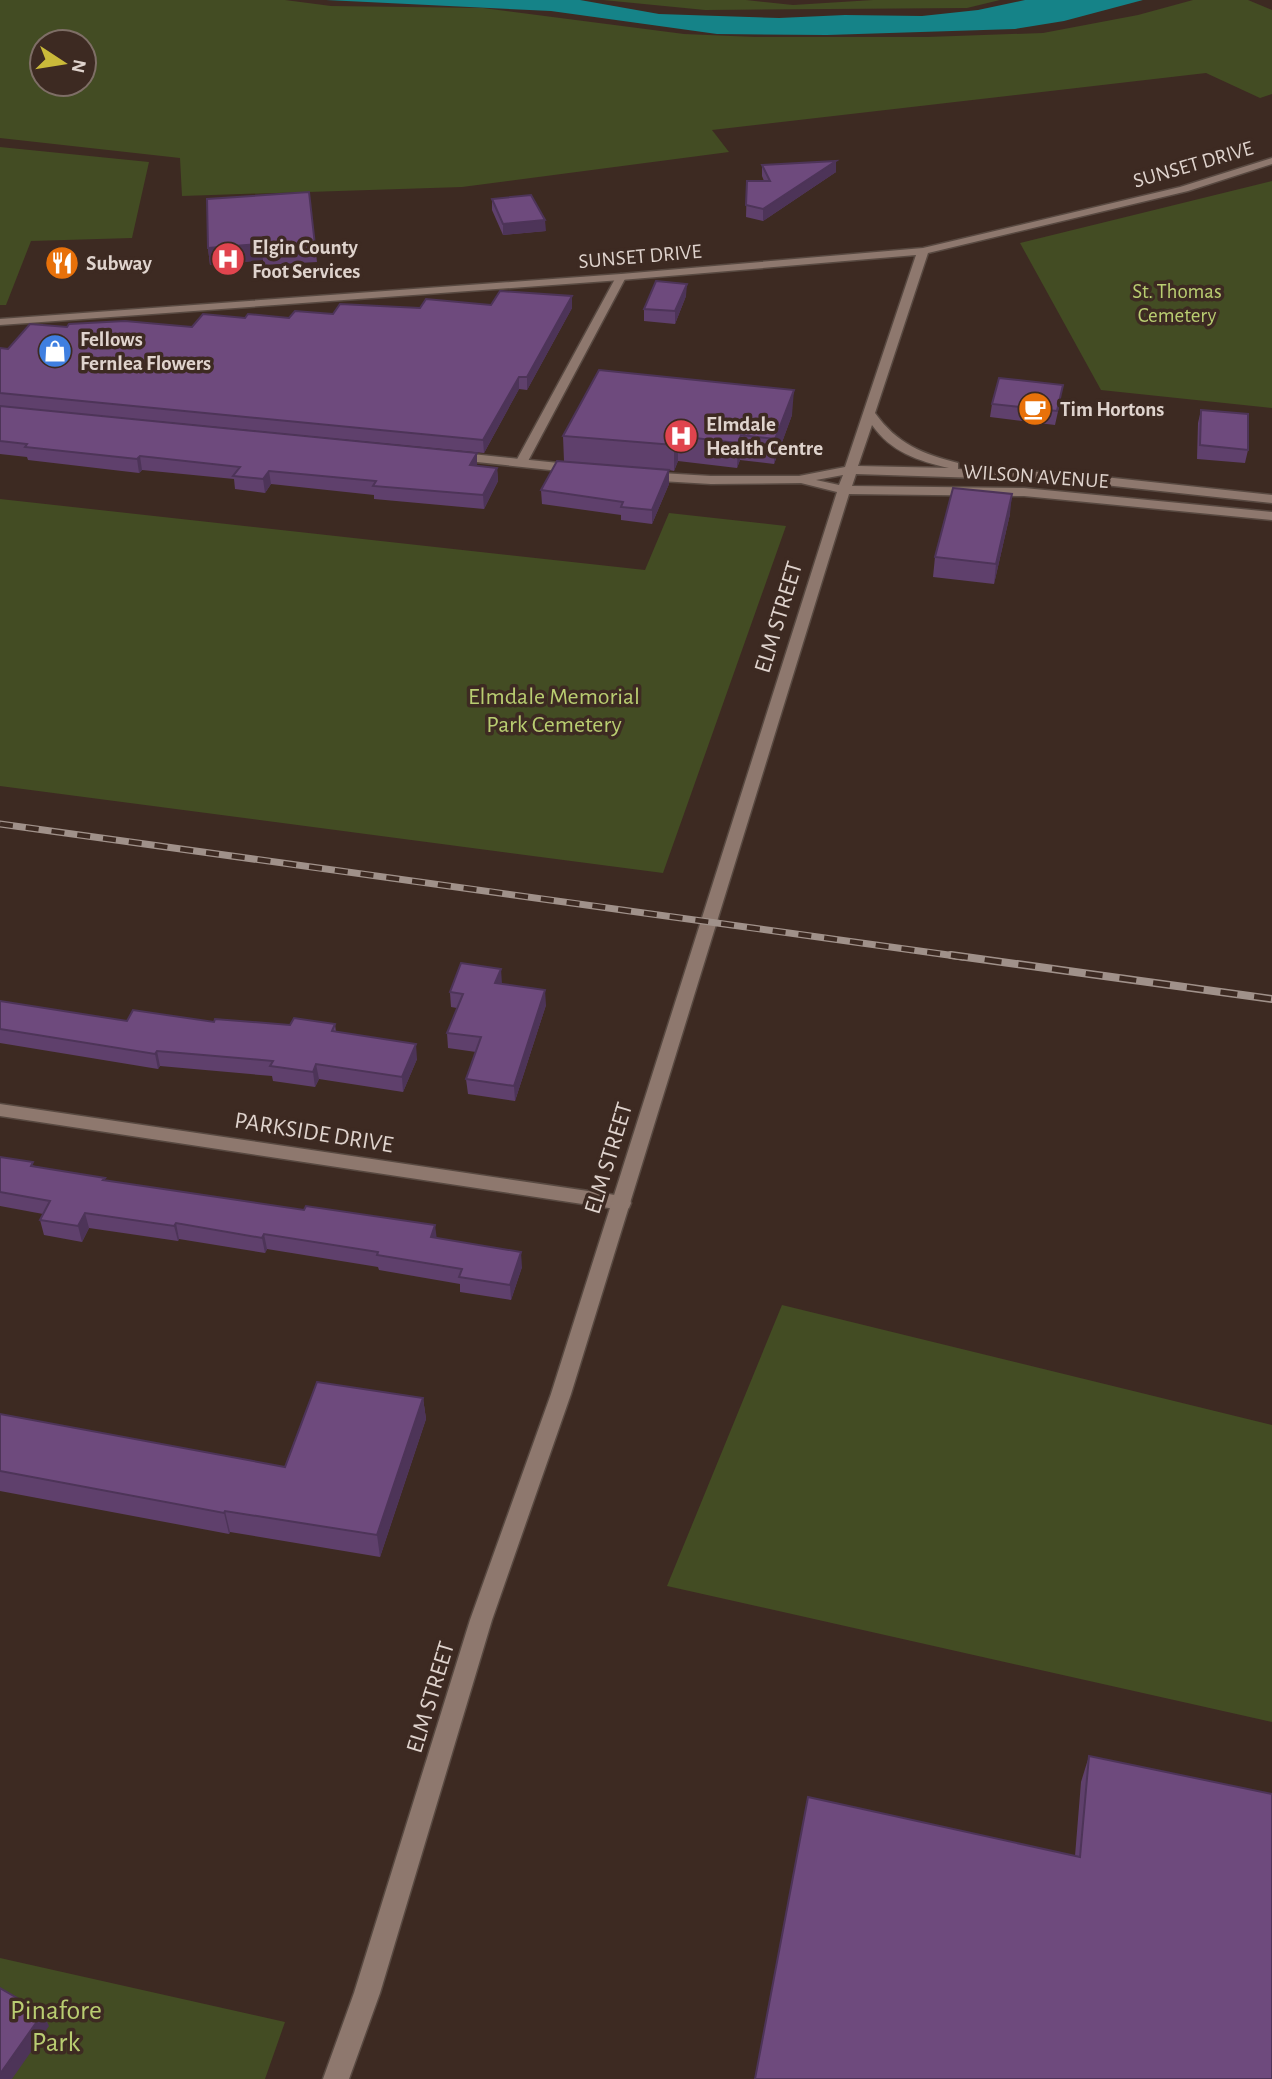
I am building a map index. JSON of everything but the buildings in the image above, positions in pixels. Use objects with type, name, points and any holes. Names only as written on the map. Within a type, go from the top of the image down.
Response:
[{"type":"main road","name":"SUNSET DRIVE","points":[[0,323],[621,277],[922,251],[991,237],[1184,189],[1272,161]]},
{"type":"main road","name":"ELM STREET","points":[[336,2079],[367,1993],[481,1620],[561,1394],[850,470],[922,251]]},
{"type":"main road","points":[[521,463],[621,277]]},
{"type":"main road","points":[[870,414],[883,435],[900,449],[985,473]]},
{"type":"main road","points":[[439,455],[586,470]]},
{"type":"main road","name":"WILSON AVENUE","points":[[624,474],[711,480],[799,480],[850,470],[985,473],[1067,477],[1272,499]]},
{"type":"main road","name":"WILSON AVENUE","points":[[799,480],[844,490],[1024,492],[1272,516]]},
{"type":"main road","name":"PARKSIDE DRIVE","points":[[0,1110],[622,1203]]},
{"type":"green space","points":[[0,0],[285,0],[331,6],[483,8],[684,34],[755,37],[927,37],[1043,33],[1138,15],[1193,0],[1248,0],[1272,10],[1272,94],[1260,98],[1206,73],[712,130],[729,152],[462,187],[182,196],[180,158],[0,138]]},
{"type":"green space","points":[[603,0],[746,0],[793,5],[873,0],[1000,0],[967,8],[705,10]]},
{"type":"green space","points":[[0,147],[149,162],[132,238],[31,241],[6,305],[0,305]]},
{"type":"green space","name":"St. Thomas Cemetery","points":[[1272,181],[1272,408],[1101,390],[1020,243]]},
{"type":"green space","name":"Elmdale Memorial Park Cemetery","points":[[0,499],[645,570],[669,513],[786,526],[663,873],[0,786]]},
{"type":"green space","points":[[782,1305],[1272,1425],[1272,1722],[667,1586]]},
{"type":"green space","name":"Pinafore Park","points":[[0,1958],[285,2022],[265,2079],[0,2079]]},
{"type":"water","points":[[326,0],[580,0],[659,14],[779,18],[922,16],[978,10],[1025,0],[1143,0],[1064,21],[1015,29],[827,35],[717,34],[551,11]]},
{"type":"railway","points":[[0,824],[963,957]]},
{"type":"railway","points":[[951,955],[1272,999]]},
{"type":"place","name":"Elgin County Foot Services","points":[[228,259]]},
{"type":"place","name":"Subway","points":[[62,263]]},
{"type":"place","name":"Fellows Fernlea Flowers","points":[[55,351]]},
{"type":"place","name":"Tim Hortons","points":[[1035,409]]},
{"type":"place","name":"Elmdale Health Centre","points":[[681,436]]}]
